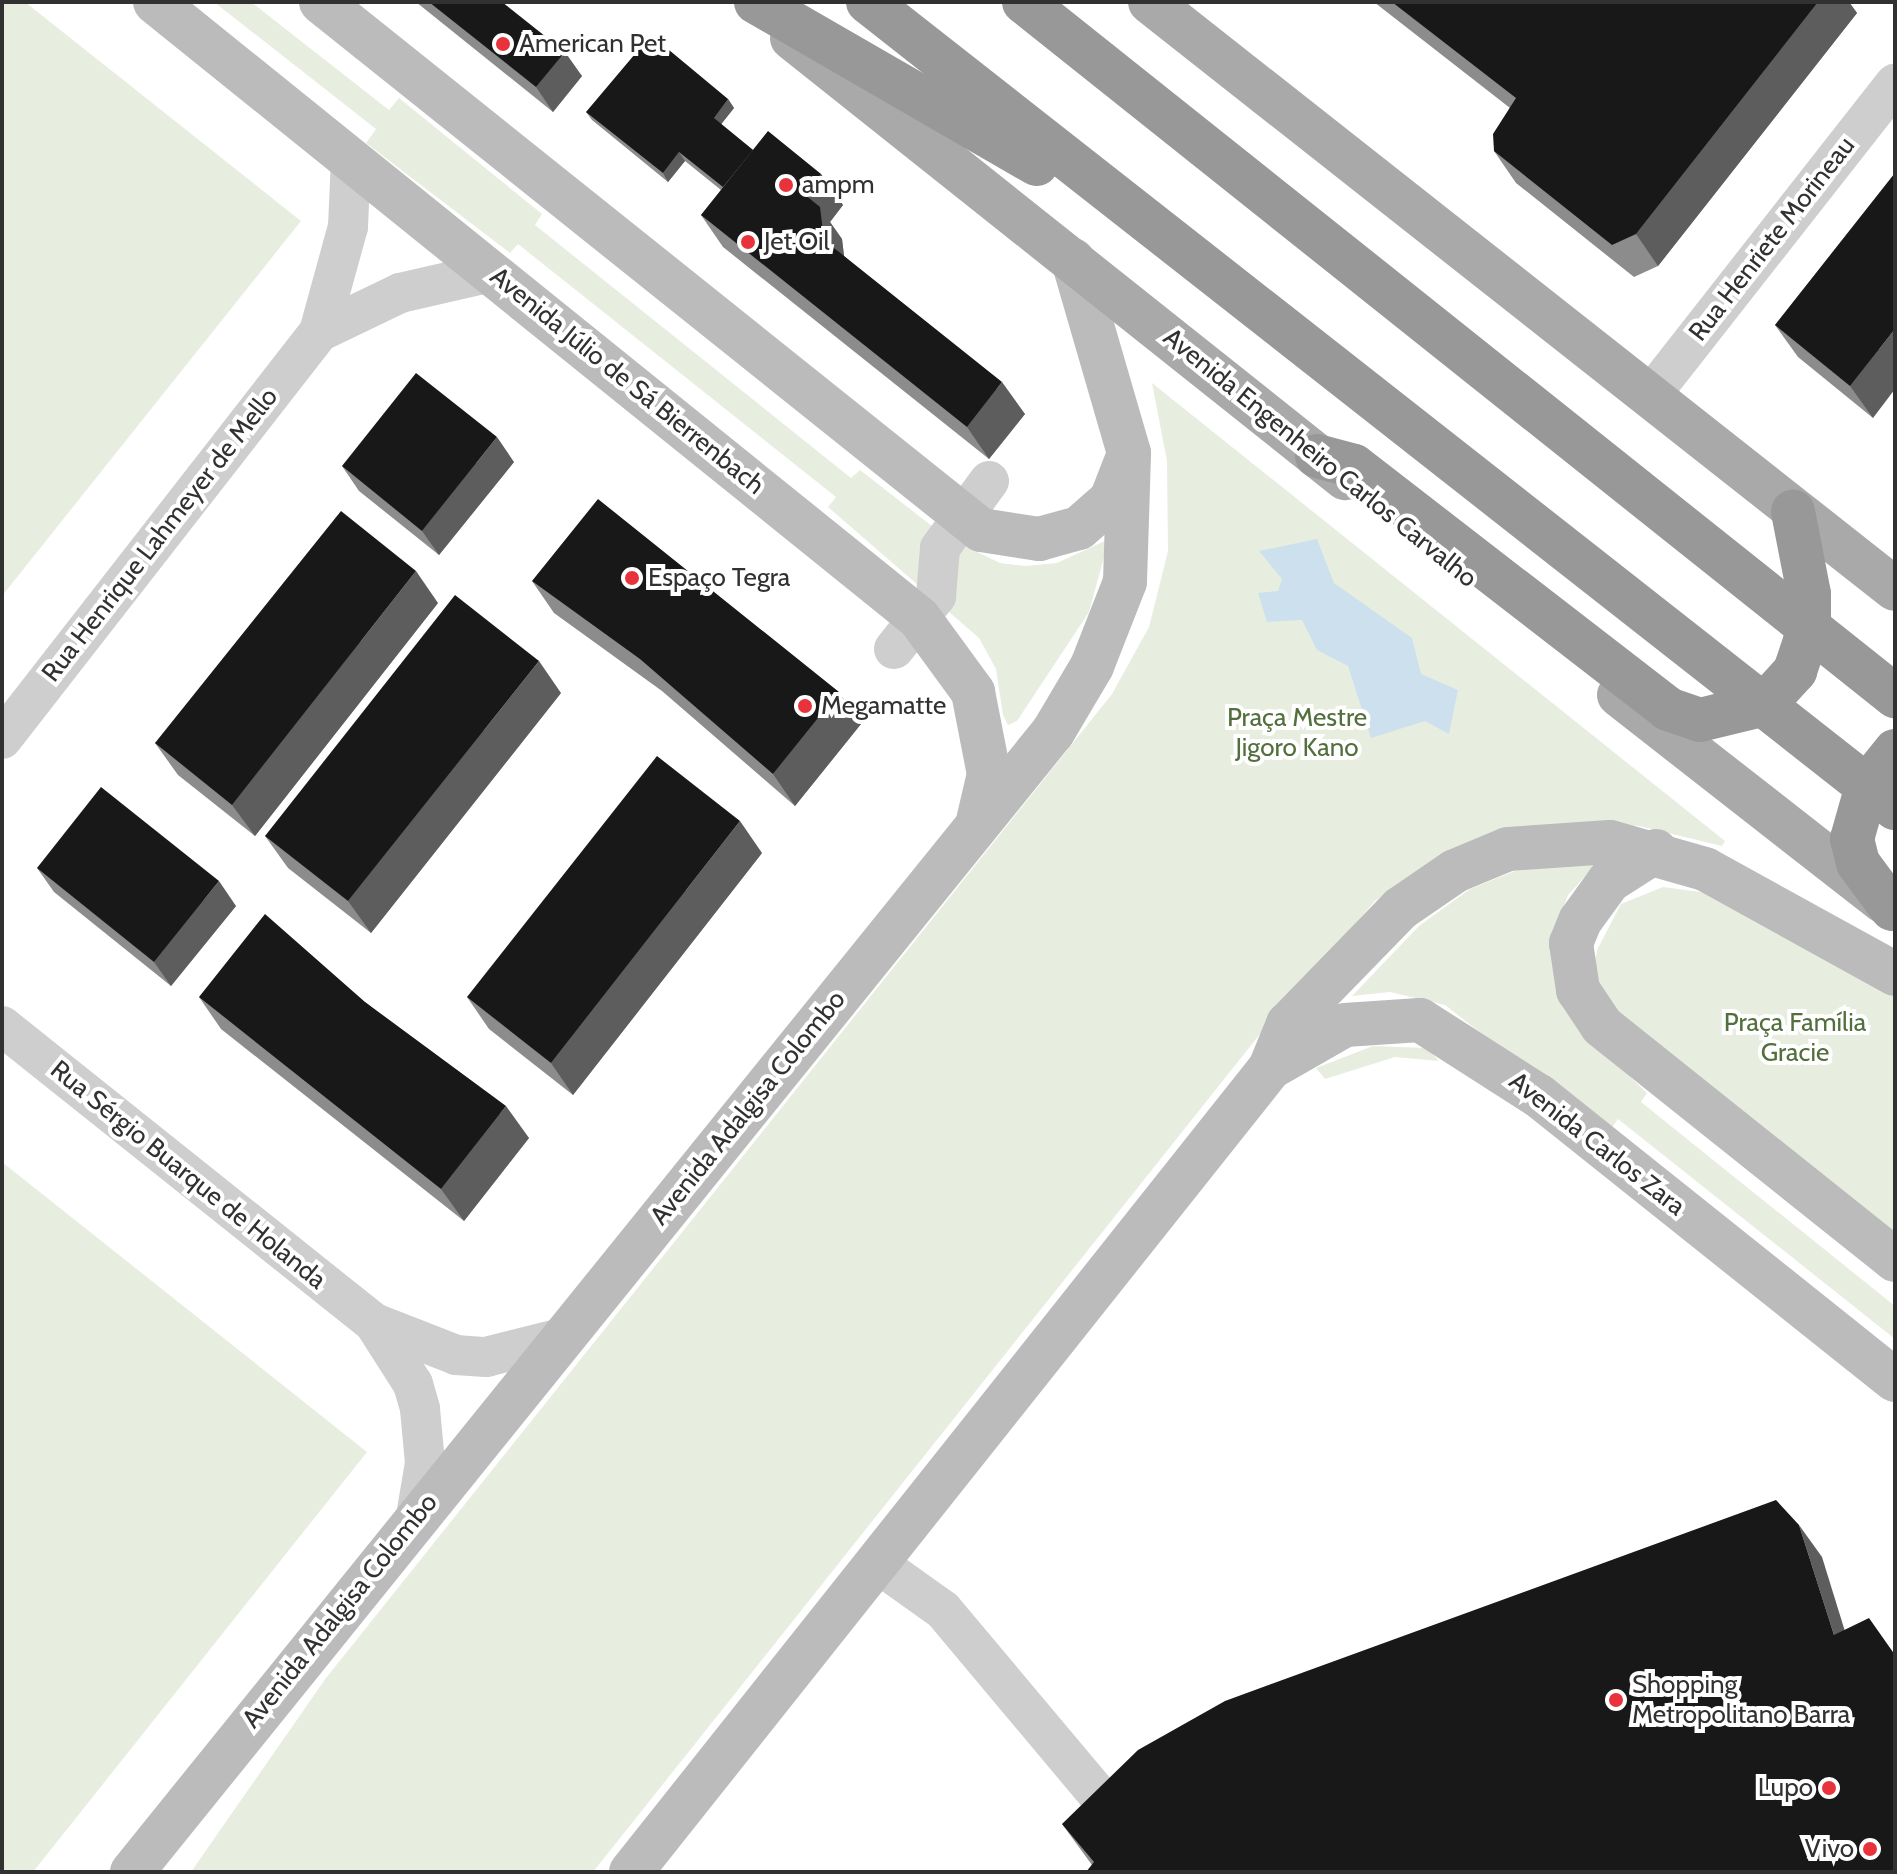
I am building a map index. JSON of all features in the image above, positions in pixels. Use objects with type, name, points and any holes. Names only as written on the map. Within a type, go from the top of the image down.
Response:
[{"type":"highway","points":[[756,2],[1164,238]]},
{"type":"highway","points":[[868,2],[1164,238],[1881,797]]},
{"type":"highway","points":[[1024,2],[1895,696]]},
{"type":"highway","points":[[1317,456],[1354,466],[1668,709],[1725,719],[1765,704],[1795,671],[1809,629],[1793,512]]},
{"type":"highway","points":[[1894,910],[1854,850],[1852,827],[1881,797],[1895,751]]},
{"type":"main road","name":"Avenida Engenheiro Carlos Carvalho","points":[[746,2],[1894,910]]},
{"type":"main road","points":[[1150,2],[1793,512],[1895,589]]},
{"type":"street","name":"Avenida Júlio de Sá Bierrenbach","points":[[155,2],[492,272],[973,692],[989,774],[977,826]]},
{"type":"street","points":[[321,2],[976,498],[1008,539],[1079,528],[1111,500],[1129,453]]},
{"type":"street","name":"Rua Henriete Morineau","points":[[1650,396],[1895,84]]},
{"type":"street","name":"Rua Henrique Lahmeyer de Mello","points":[[2,739],[319,332],[346,239],[351,159]]},
{"type":"street","name":"Avenida Adalgisa Colombo","points":[[137,1868],[416,1516],[1053,732],[1114,623],[1130,544],[1129,453],[1073,260]]},
{"type":"street","name":"Rua Henrique Lahmeyer de Mello","points":[[319,332],[400,293],[492,272]]},
{"type":"street","points":[[906,634],[943,584],[940,548],[976,498]]},
{"type":"street","points":[[631,1872],[1270,1068],[1288,1024],[1342,963],[1455,871],[1508,849],[1562,840],[1656,851],[1784,908],[1895,974]]},
{"type":"street","points":[[1656,851],[1609,881],[1580,921],[1571,943],[1578,990],[1602,1026],[1895,1260]]},
{"type":"street","name":"Avenida Carlos Zara","points":[[1270,1068],[1345,1025],[1420,1020],[1539,1096],[1895,1380]]},
{"type":"street","name":"Rua Sérgio Buarque de Holanda","points":[[2,1026],[374,1323],[456,1355],[486,1357],[561,1338]]},
{"type":"street","name":"Rua Sérgio Buarque de Holanda","points":[[374,1323],[413,1384],[420,1409],[425,1463],[416,1516]]},
{"type":"street","points":[[877,1563],[943,1610],[1120,1821]]},
{"type":"green space","points":[[2,2],[25,2],[301,221],[2,596]]},
{"type":"green space","points":[[214,2],[251,2],[389,110],[399,98],[542,214],[535,225],[851,478],[860,470],[946,537],[1000,563],[1025,566],[1057,563],[1109,539],[1089,612],[1017,721],[1008,725],[1003,715],[996,669],[979,638],[828,507],[836,497],[518,244],[510,253],[366,143],[376,129]]},
{"type":"green space","name":"Praça Mestre Jigoro Kano","points":[[1152,383],[1725,841],[1722,846],[1639,826],[1576,823],[1429,863],[1375,901],[1268,1024],[593,1872],[191,1872],[326,1678],[1112,694],[1149,627],[1168,551],[1167,461]]},
{"type":"green space","points":[[1600,860],[1568,895],[1551,943],[1577,1026],[1647,1093],[1641,1102],[1895,1306],[1895,1339],[1618,1119],[1608,1133],[1445,1005],[1390,992],[1352,996],[1419,926],[1470,889],[1525,867]]},
{"type":"green space","name":"Praça Família Gracie","points":[[1663,887],[1731,896],[1815,940],[1895,996],[1895,1234],[1617,1015],[1594,973],[1597,950],[1621,904]]},
{"type":"green space","points":[[1373,1046],[1427,1048],[1439,1061],[1395,1057],[1325,1079],[1316,1068]]},
{"type":"green space","points":[[2,1162],[367,1452],[33,1872],[2,1872]]},
{"type":"water","points":[[1317,539],[1334,583],[1412,638],[1421,674],[1458,690],[1449,734],[1425,721],[1371,738],[1348,666],[1317,650],[1302,620],[1267,622],[1258,593],[1278,591],[1282,579],[1259,551]]},
{"type":"building","points":[[429,2],[502,2],[565,52],[536,87]]},
{"type":"building","points":[[1392,2],[1818,2],[1636,234],[1612,245],[1494,151],[1493,134],[1516,98]]},
{"type":"building","points":[[651,35],[728,99],[714,118],[753,150],[723,187],[679,152],[663,173],[586,112]]},
{"type":"building","points":[[768,131],[821,174],[804,194],[820,207],[824,240],[1002,382],[967,427],[701,215]]},
{"type":"building","points":[[1895,173],[1895,329],[1850,386],[1775,325]]},
{"type":"building","points":[[416,373],[497,437],[422,531],[342,466]]},
{"type":"building","points":[[598,499],[839,692],[773,774],[640,659],[532,581]]},
{"type":"building","points":[[341,511],[416,571],[232,805],[155,743]]},
{"type":"building","points":[[455,595],[539,661],[348,901],[265,836]]},
{"type":"building","points":[[657,756],[740,821],[551,1063],[467,997]]},
{"type":"building","points":[[101,787],[219,881],[154,962],[37,868]]},
{"type":"building","points":[[265,914],[365,1002],[506,1106],[441,1189],[199,997]]},
{"type":"building","name":"Shopping Metropolitano Barra","points":[[1776,1500],[1799,1525],[1834,1635],[1869,1618],[1895,1655],[1895,1872],[1086,1872],[1094,1862],[1062,1824],[1138,1750],[1225,1701]]},
{"type":"place","name":"American Pet","points":[[503,44]]},
{"type":"place","name":"ampm","points":[[786,185]]},
{"type":"place","name":"Jet Oil","points":[[748,242]]},
{"type":"place","name":"Espaço Tegra","points":[[632,578]]},
{"type":"place","name":"Megamatte","points":[[805,706]]},
{"type":"place","name":"Shopping Metropolitano Barra","points":[[1616,1700]]},
{"type":"place","name":"Lupo","points":[[1829,1788]]},
{"type":"place","name":"Vivo","points":[[1870,1849]]}]
